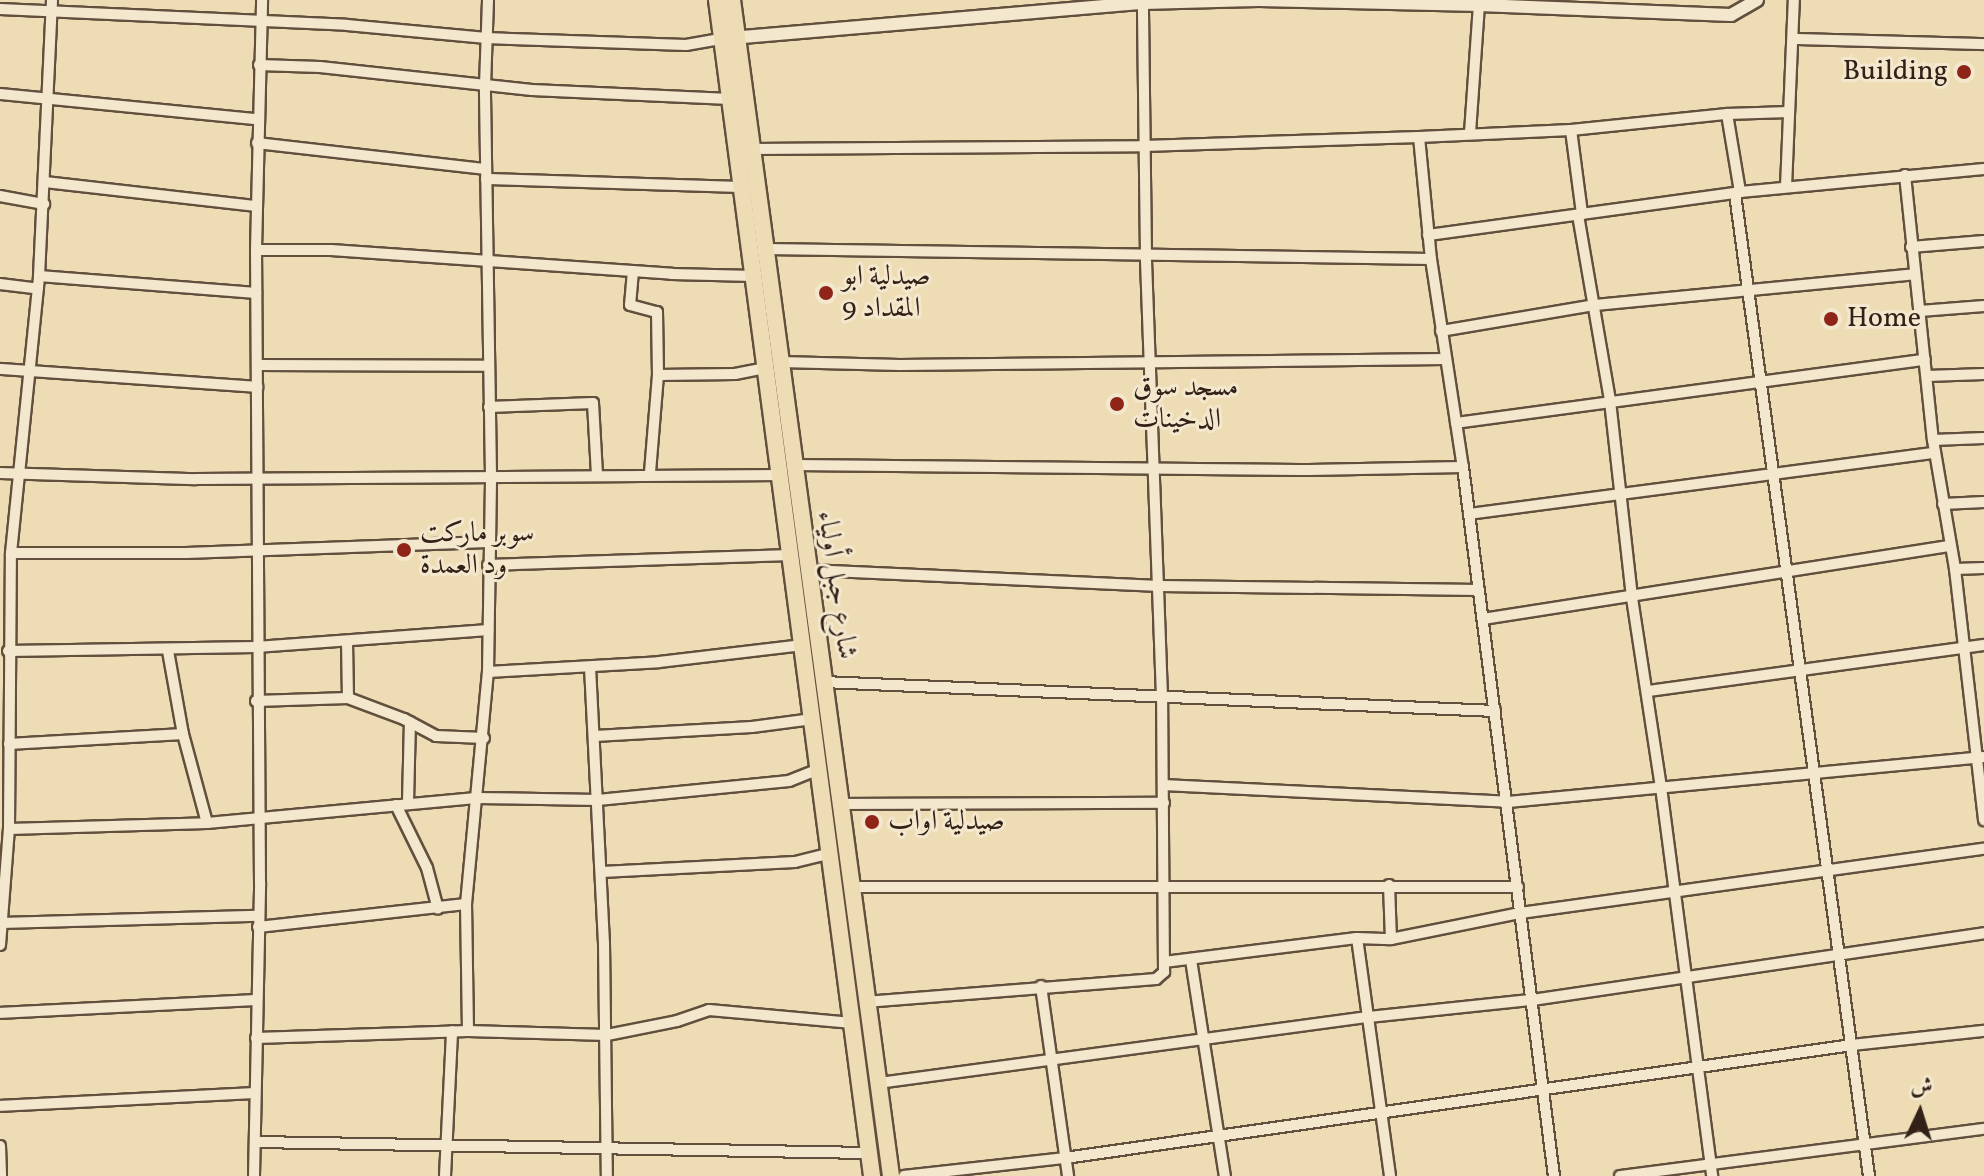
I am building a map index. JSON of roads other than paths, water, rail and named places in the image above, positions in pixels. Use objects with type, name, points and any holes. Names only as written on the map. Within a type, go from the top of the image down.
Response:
[{"type":"main road","name":"شارع جبل أولياء","points":[[717,0],[730,38],[752,149],[766,249],[774,365],[787,470],[791,555],[823,682],[891,1176]]},
{"type":"main road","name":"شارع جبل أولياء","points":[[732,0],[730,99],[754,276],[774,365]]},
{"type":"main road","name":"شارع جبل أولياء","points":[[787,470],[809,570],[803,645],[872,1176]]},
{"type":"street","points":[[254,1176],[259,819],[256,250],[262,0]]},
{"type":"street","points":[[468,1031],[466,904],[488,672],[491,476],[485,86],[488,0]]},
{"type":"street","points":[[0,9],[52,5],[486,38],[686,45],[730,38],[1143,3],[1259,0],[1731,15],[1757,0]]},
{"type":"street","points":[[1786,187],[1794,0]]},
{"type":"street","points":[[865,1002],[1156,979],[1164,972],[1160,586],[1146,256],[1143,3]]},
{"type":"street","points":[[0,945],[9,829],[9,744],[4,671],[8,651],[7,557],[21,474],[38,289],[50,99],[52,5]]},
{"type":"street","points":[[1470,133],[1479,5]]},
{"type":"street","points":[[1793,39],[1984,44]]},
{"type":"street","points":[[259,65],[379,73],[485,86],[730,99]]},
{"type":"street","points":[[0,94],[257,119]]},
{"type":"street","points":[[752,149],[1144,146],[1419,137],[1571,130],[1727,114],[1789,112]]},
{"type":"street","points":[[1727,114],[1738,193],[1746,289],[1775,474],[1869,1176]]},
{"type":"street","points":[[1571,130],[1580,215],[1610,401],[1632,598],[1648,691],[1712,1176]]},
{"type":"street","points":[[1419,137],[1431,259],[1463,467],[1508,802],[1554,1176]]},
{"type":"street","points":[[257,143],[486,174],[743,187]]},
{"type":"street","points":[[1428,235],[1786,187],[1984,169]]},
{"type":"street","points":[[1905,175],[1933,440],[1955,569],[1984,820]]},
{"type":"street","points":[[45,182],[257,206]]},
{"type":"street","points":[[0,196],[44,204]]},
{"type":"street","points":[[1911,247],[1984,241]]},
{"type":"street","points":[[766,249],[1431,259]]},
{"type":"street","points":[[256,250],[331,250],[633,271],[754,276]]},
{"type":"street","points":[[633,271],[630,305],[657,312],[658,375],[650,473]]},
{"type":"street","points":[[1441,331],[1595,305],[1915,274]]},
{"type":"street","points":[[39,276],[256,293]]},
{"type":"street","points":[[0,284],[38,289]]},
{"type":"street","points":[[1920,311],[1984,306]]},
{"type":"street","points":[[658,375],[735,374],[774,365],[1151,359],[1445,359]]},
{"type":"street","points":[[1456,423],[1925,360]]},
{"type":"street","points":[[257,365],[326,368],[488,366]]},
{"type":"street","points":[[0,369],[257,387]]},
{"type":"street","points":[[1927,376],[1984,374]]},
{"type":"street","points":[[489,407],[593,403],[597,474]]},
{"type":"street","points":[[1933,440],[1984,438]]},
{"type":"street","points":[[1469,514],[1621,497],[1935,453]]},
{"type":"street","points":[[0,473],[256,478],[787,470],[1463,467]]},
{"type":"street","points":[[1943,504],[1984,502]]},
{"type":"street","points":[[7,557],[488,542]]},
{"type":"street","points":[[1483,619],[1950,546]]},
{"type":"street","points":[[488,565],[791,555]]},
{"type":"street","points":[[1955,569],[1984,568]]},
{"type":"street","points":[[809,570],[1160,586],[1479,590]]},
{"type":"street","points":[[8,651],[168,651],[488,630]]},
{"type":"street","points":[[347,641],[348,698]]},
{"type":"street","points":[[488,672],[742,655],[803,645]]},
{"type":"street","points":[[1648,691],[1984,645]]},
{"type":"street","points":[[168,651],[183,734],[207,823]]},
{"type":"street","points":[[590,667],[602,872],[607,1176]]},
{"type":"street","points":[[823,682],[1495,711]]},
{"type":"street","points":[[256,701],[348,698],[410,722],[436,736],[484,738]]},
{"type":"street","points":[[595,736],[752,727],[812,719]]},
{"type":"street","points":[[408,802],[410,722]]},
{"type":"street","points":[[9,744],[183,734]]},
{"type":"street","points":[[1163,785],[1508,802],[1979,757]]},
{"type":"street","points":[[9,829],[207,823],[476,798],[598,800],[789,781],[819,769]]},
{"type":"street","points":[[839,804],[1164,803]]},
{"type":"street","points":[[396,805],[427,868],[438,909]]},
{"type":"street","points":[[1164,962],[1357,938],[1391,939],[1520,913],[1675,893],[1827,868],[1984,849]]},
{"type":"street","points":[[602,872],[795,862],[830,853]]},
{"type":"street","points":[[1389,885],[1391,939]]},
{"type":"street","points":[[850,887],[1518,887]]},
{"type":"street","points":[[1,923],[258,922],[438,909],[466,904]]},
{"type":"street","points":[[879,1083],[1369,1017],[1532,1000],[1984,933]]},
{"type":"street","points":[[1357,938],[1390,1176]]},
{"type":"street","points":[[1191,960],[1206,1039],[1225,1176]]},
{"type":"street","points":[[1041,986],[1068,1176]]},
{"type":"street","points":[[0,1013],[256,1000]]},
{"type":"street","points":[[256,1038],[452,1031],[607,1035],[677,1021],[709,1010],[852,1023]]},
{"type":"street","points":[[445,1176],[452,1031]]},
{"type":"street","points":[[904,1176],[1065,1158],[1852,1045],[1984,1031]]},
{"type":"street","points":[[0,1106],[255,1093]]},
{"type":"street","points":[[1620,1176],[1864,1142],[1984,1129]]},
{"type":"street","points":[[256,1142],[448,1148],[868,1153]]},
{"type":"street","points":[[0,1146],[1,1176]]},
{"type":"place","name":"Building","points":[[1964,72]]},
{"type":"place","name":"صيدلية ابو المقداد 9","points":[[826,293]]},
{"type":"place","name":"Home","points":[[1831,319]]},
{"type":"place","name":"مسجد سوق الدخينات","points":[[1117,404]]},
{"type":"place","name":"سوبر ماركت ود العمدة","points":[[404,550]]},
{"type":"place","name":"صيدلية اواب","points":[[872,822]]}]
